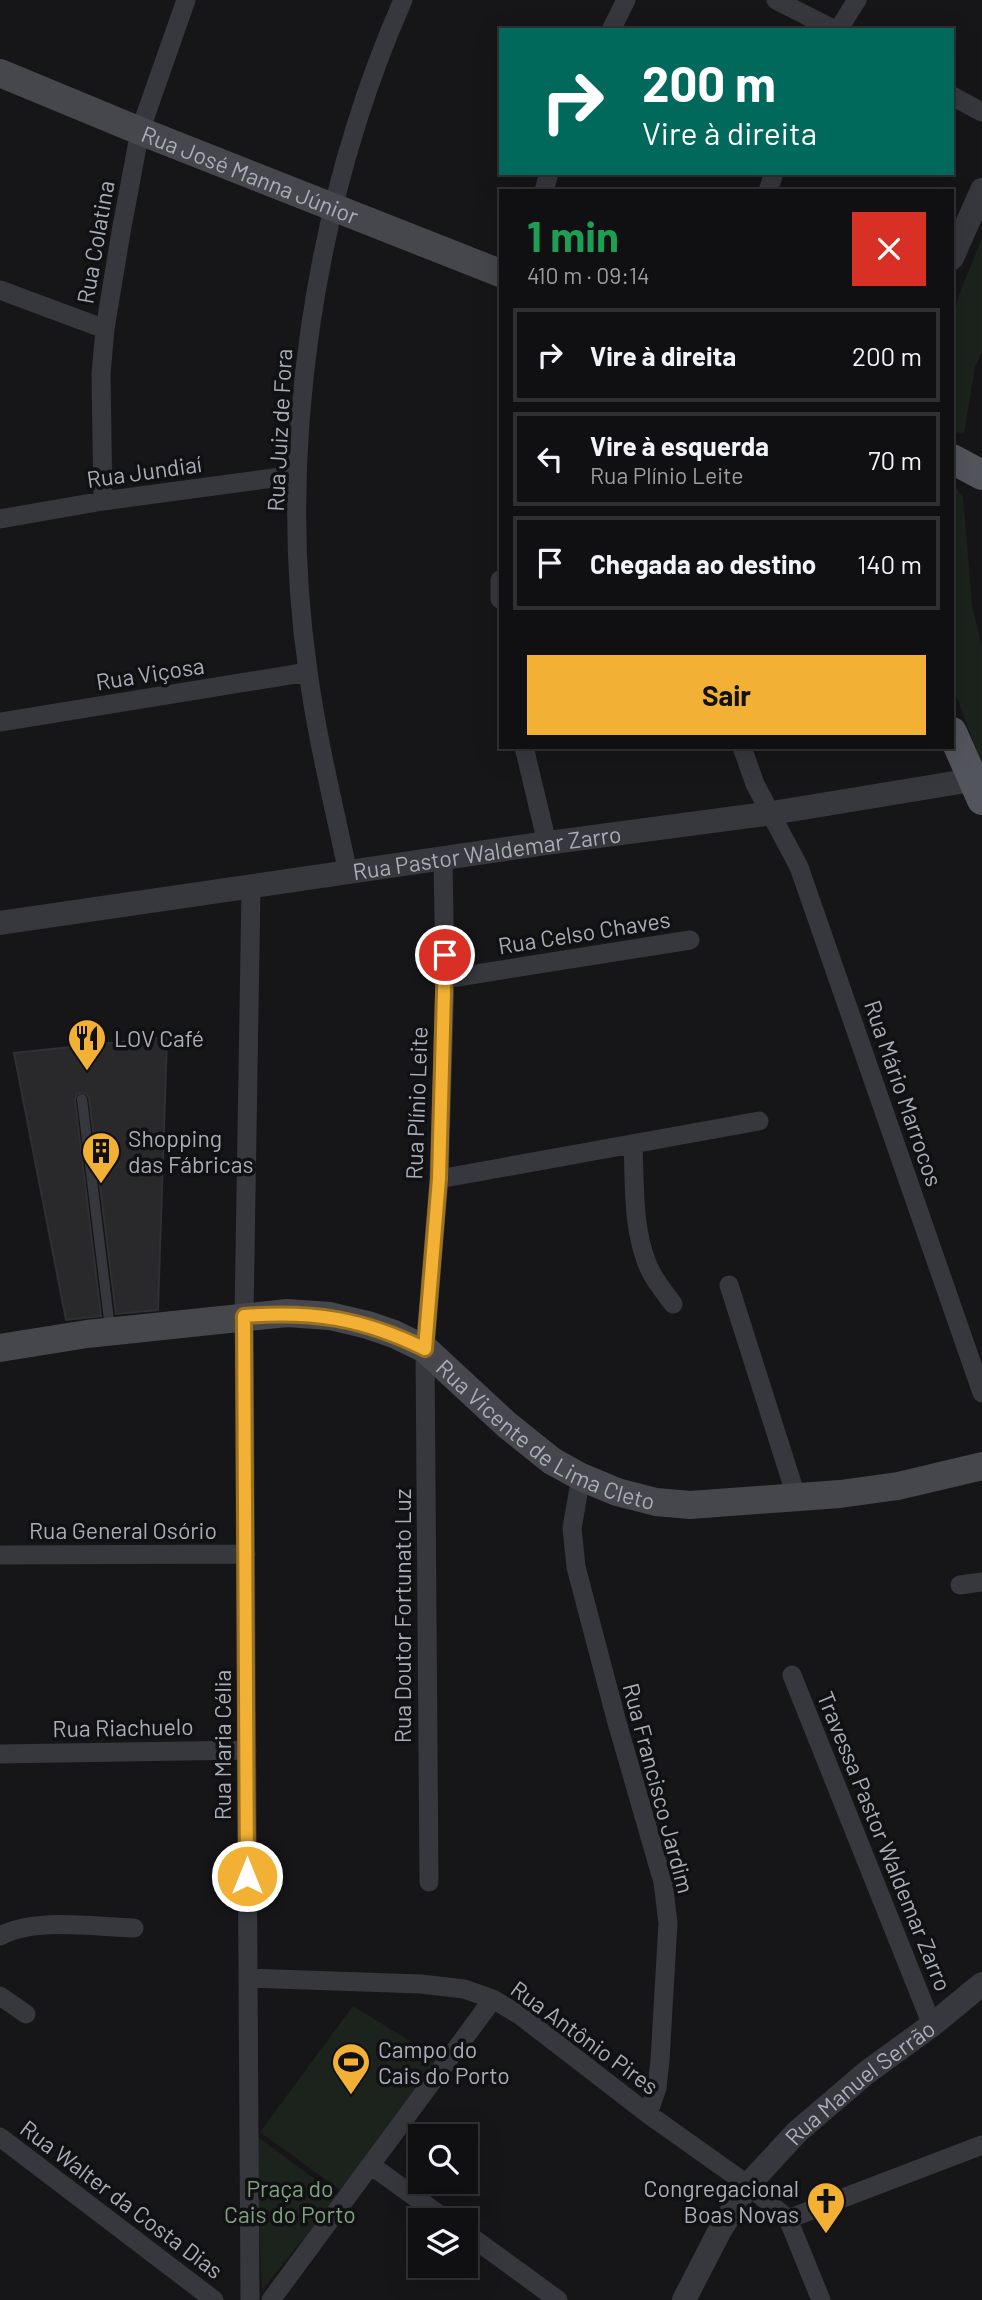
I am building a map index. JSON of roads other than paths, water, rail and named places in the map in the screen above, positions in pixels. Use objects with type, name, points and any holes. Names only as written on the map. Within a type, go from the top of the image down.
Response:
[{"type":"main road","name":"Rua José Manna Júnior","points":[[0,73],[499,274]]},
{"type":"main road","points":[[954,460],[982,475]]},
{"type":"main road","points":[[954,737],[977,790]]},
{"type":"main road","name":"Rua Vicente de Lima Cleto","points":[[0,1348],[244,1316],[287,1313],[330,1316],[394,1334],[425,1349],[507,1425],[552,1461],[617,1492],[656,1502],[690,1505],[797,1499],[898,1486],[982,1466]]},
{"type":"street","name":"Rua Colatina","points":[[103,501],[101,374],[105,329],[140,131],[186,0]]},
{"type":"street","name":"Rua Juiz de Fora","points":[[348,873],[308,672],[301,611],[296,475],[307,344],[333,207],[362,108],[403,0]]},
{"type":"street","points":[[612,28],[626,0]]},
{"type":"street","points":[[776,0],[832,28]]},
{"type":"street","points":[[837,28],[857,0]]},
{"type":"street","points":[[954,97],[982,113]]},
{"type":"street","points":[[954,253],[982,190]]},
{"type":"street","points":[[0,290],[105,329]]},
{"type":"street","name":"Rua Jundiaí","points":[[0,519],[103,501],[296,475]]},
{"type":"street","name":"Rua Viçosa","points":[[0,722],[308,672]]},
{"type":"street","points":[[524,749],[547,843]]},
{"type":"street","name":"Rua Mário Marrocos","points":[[743,749],[755,784],[799,867],[982,1393]]},
{"type":"street","name":"Rua Pastor Waldemar Zarro","points":[[0,923],[547,843],[772,813],[977,790]]},
{"type":"street","name":"Rua Plínio Leite","points":[[425,1349],[439,1179],[445,979],[443,859]]},
{"type":"street","name":"Rua Maria Célia","points":[[250,2300],[244,1316],[251,888]]},
{"type":"street","name":"Rua Celso Chaves","points":[[445,979],[690,940]]},
{"type":"street","points":[[439,1179],[759,1121]]},
{"type":"street","points":[[633,1144],[638,1228],[644,1253],[650,1271],[673,1304]]},
{"type":"street","points":[[729,1285],[797,1499]]},
{"type":"street","name":"Rua Doutor Fortunato Luz","points":[[425,1349],[429,1882]]},
{"type":"street","name":"Rua Francisco Jardim","points":[[581,1477],[572,1528],[576,1566],[616,1719],[660,1870],[668,1923],[660,2060],[657,2088],[648,2114]]},
{"type":"street","name":"Rua General Osório","points":[[0,1555],[246,1554]]},
{"type":"street","points":[[960,1585],[982,1582]]},
{"type":"street","name":"Travessa Pastor Waldemar Zarro","points":[[792,1675],[932,2025]]},
{"type":"street","name":"Rua Riachuelo","points":[[0,1754],[247,1750]]},
{"type":"street","points":[[0,1936],[19,1929],[42,1926],[134,1928]]},
{"type":"street","name":"Rua Antônio Pires","points":[[248,1978],[421,1984],[464,1989],[493,1999],[521,2016],[648,2114],[748,2185],[788,2219]]},
{"type":"street","name":"Rua Manuel Serrão","points":[[684,2300],[719,2232],[748,2185],[797,2132],[866,2073],[982,1984]]},
{"type":"street","points":[[0,1996],[26,2014]]},
{"type":"street","points":[[271,2300],[493,1999]]},
{"type":"street","name":"Rua Walter da Costa Dias","points":[[0,2137],[214,2300]]},
{"type":"street","points":[[821,2300],[788,2219],[982,2145]]},
{"type":"street","points":[[372,2166],[430,2208]]},
{"type":"street","points":[[478,2242],[558,2300]]},
{"type":"lane","points":[[82,1099],[110,1332]]},
{"type":"place","name":"LOV Café","points":[[87,1072]]},
{"type":"place","name":"Shopping das Fábricas","points":[[101,1185]]},
{"type":"place","name":"Campo do Cais do Porto","points":[[351,2096]]},
{"type":"place","name":"Congregacional Boas Novas","points":[[826,2235]]},
{"type":"park label","name":"Praça do Cais do Porto","points":[[290,2201]]}]
